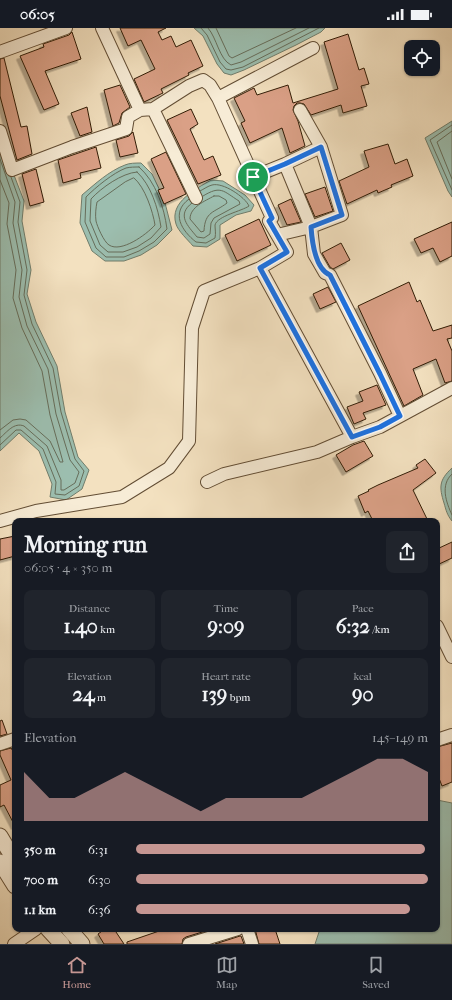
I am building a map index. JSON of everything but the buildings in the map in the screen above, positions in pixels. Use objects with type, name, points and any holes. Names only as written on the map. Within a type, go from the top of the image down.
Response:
[{"type":"street","points":[[0,52],[66,28]]},
{"type":"street","points":[[102,28],[140,110]]},
{"type":"street","points":[[218,98],[313,48]]},
{"type":"street","points":[[0,131],[12,170],[72,147],[126,129],[128,117],[140,110],[153,109],[189,86],[202,80],[210,85],[218,98],[272,218],[269,221],[287,252],[260,268],[204,291],[192,328],[189,441],[169,468],[122,497],[36,511],[0,521]]},
{"type":"street","points":[[153,109],[196,198]]},
{"type":"street","points":[[277,235],[311,227],[342,215],[321,147],[300,110]]},
{"type":"street","points":[[253,177],[321,147]]},
{"type":"street","points":[[285,164],[311,227],[314,254],[325,273],[330,275],[400,416]]},
{"type":"street","points":[[260,268],[352,437]]},
{"type":"street","points":[[207,482],[224,474],[316,452],[380,427],[452,388]]},
{"type":"street","points":[[440,632],[452,657]]},
{"type":"street","points":[[440,739],[452,735]]},
{"type":"street","points":[[0,744],[12,740]]},
{"type":"street","points":[[0,836],[4,864],[12,880]]},
{"type":"street","points":[[14,944],[32,932]]},
{"type":"street","points":[[51,932],[62,944]]},
{"type":"street","points":[[71,932],[82,944]]},
{"type":"street","points":[[189,944],[228,932]]},
{"type":"street","points":[[248,932],[252,944]]},
{"type":"water","points":[[194,28],[325,28],[321,32],[296,45],[231,75],[224,73],[217,64],[203,36]]},
{"type":"water","points":[[452,121],[452,197],[425,138]]},
{"type":"water","points":[[0,126],[12,170],[24,201],[22,221],[31,270],[27,294],[36,322],[57,366],[65,412],[78,457],[89,470],[82,489],[66,500],[50,497],[52,484],[39,451],[19,433],[0,451]]},
{"type":"water","points":[[141,163],[152,174],[164,199],[172,230],[157,245],[141,255],[124,261],[105,261],[92,251],[80,223],[82,195],[113,171],[128,164]]},
{"type":"water","points":[[211,180],[223,181],[245,195],[254,205],[251,211],[236,215],[220,225],[220,239],[207,247],[193,246],[177,227],[175,216],[176,209],[191,192]]},
{"type":"water","points":[[452,468],[452,521],[446,510],[442,497],[441,484],[442,480]]},
{"type":"water","points":[[440,801],[452,803],[452,944],[315,944],[319,932],[440,932]]},
{"type":"route","points":[[321,147],[342,215],[311,227],[314,254],[325,273],[330,275],[400,416],[380,427],[352,437],[260,268],[287,252],[269,221],[272,218],[253,177],[321,147]]}]
